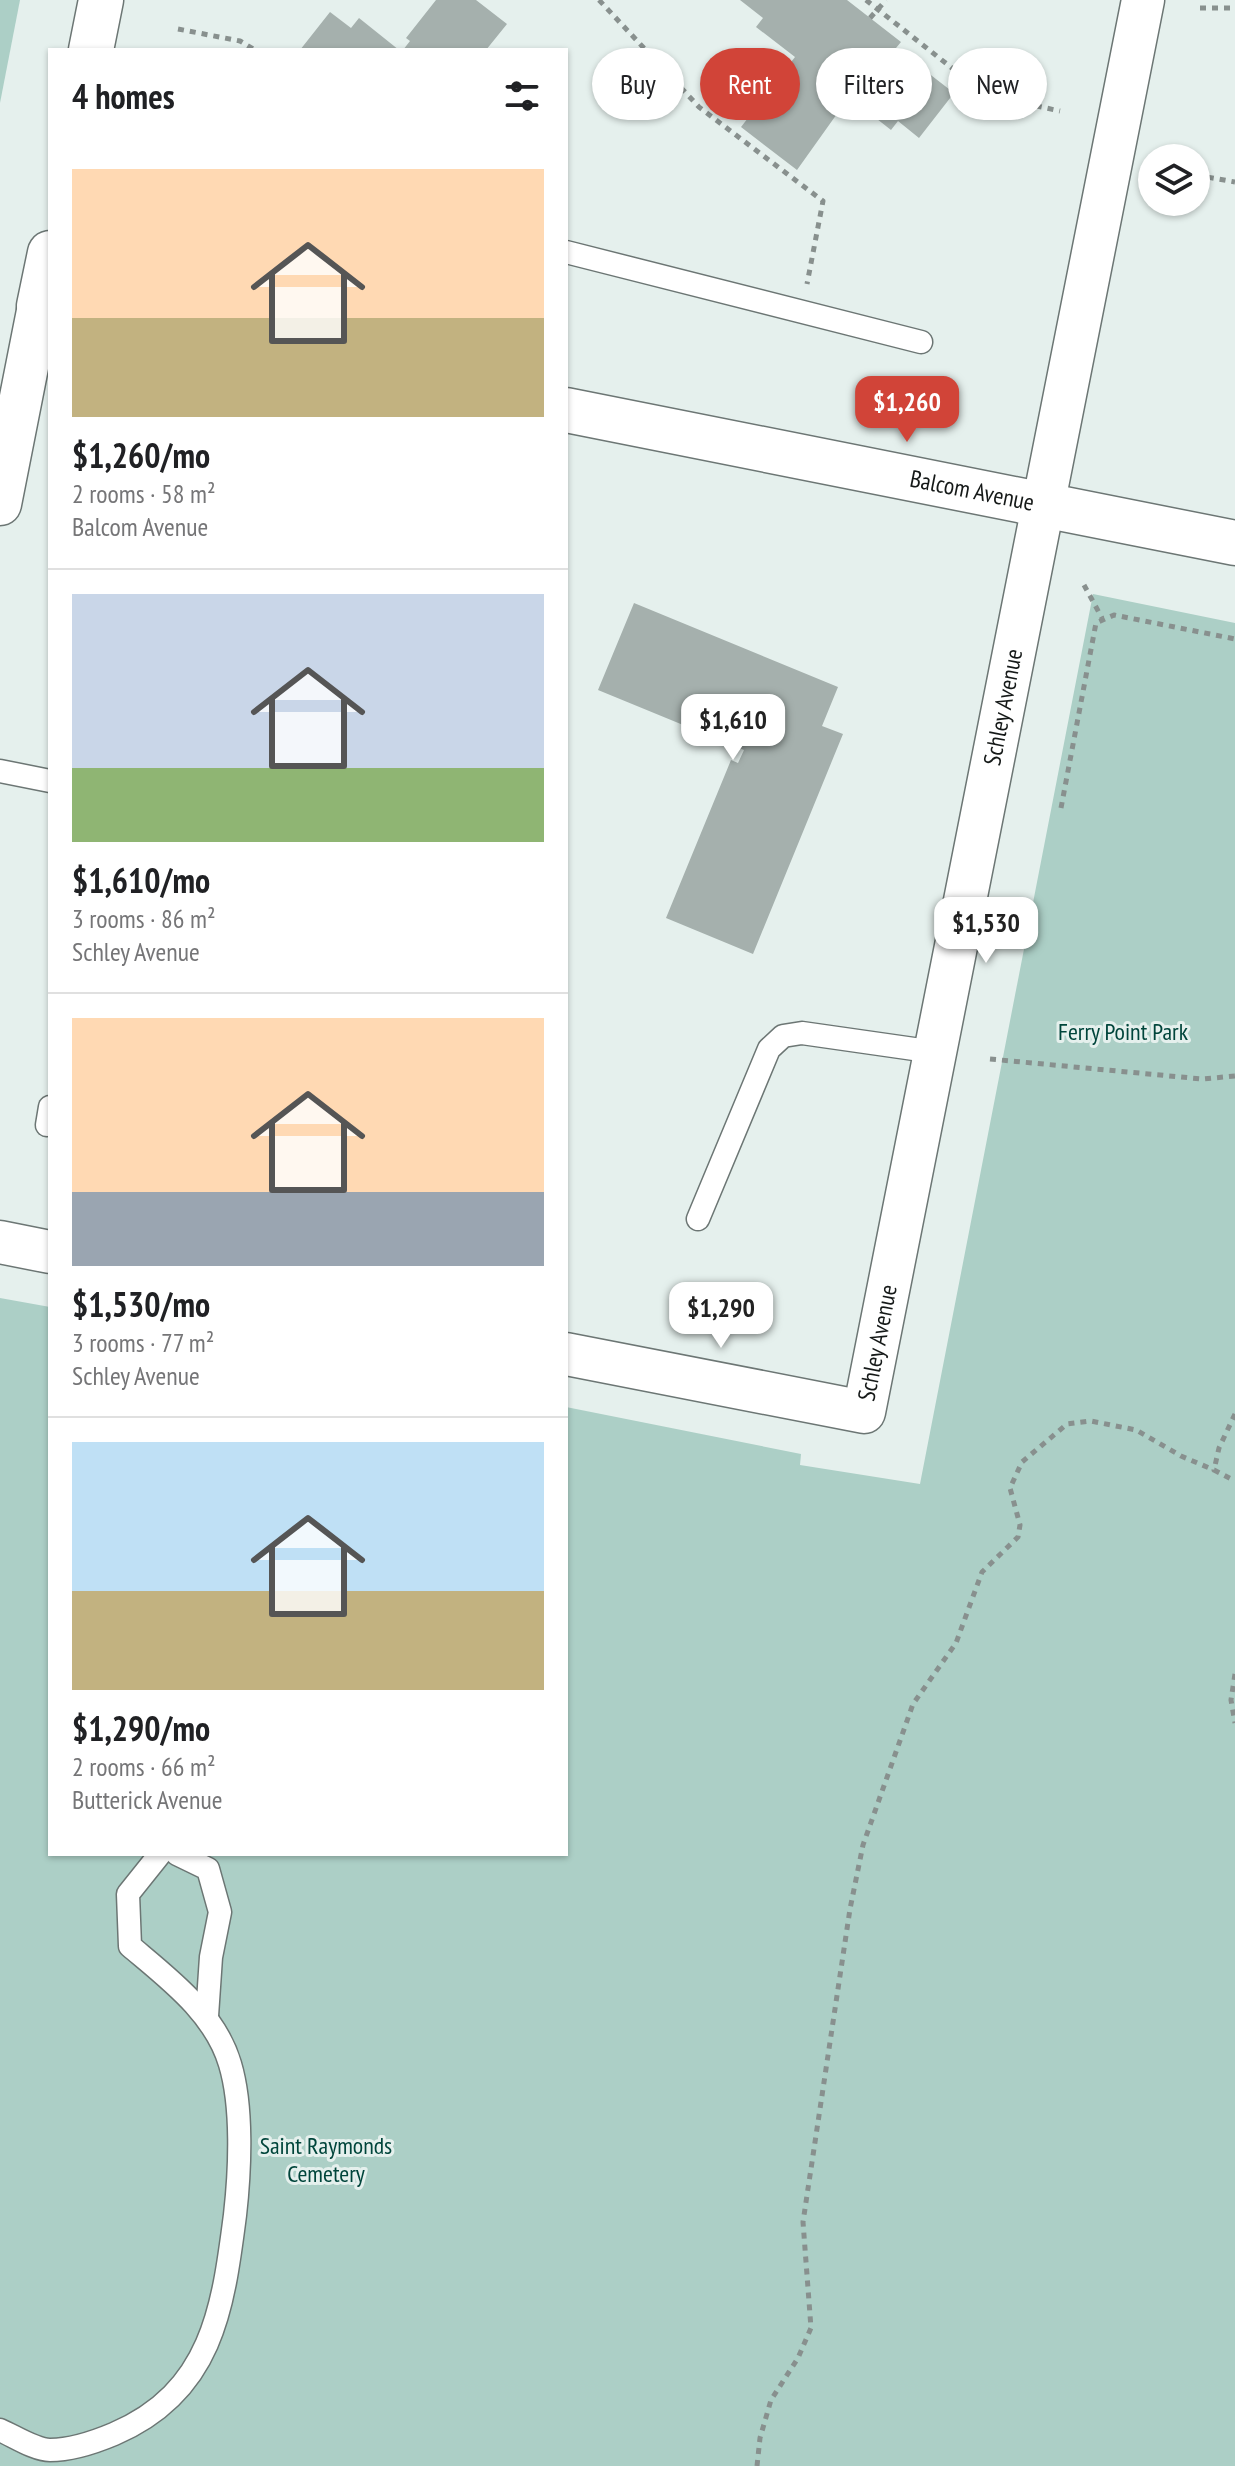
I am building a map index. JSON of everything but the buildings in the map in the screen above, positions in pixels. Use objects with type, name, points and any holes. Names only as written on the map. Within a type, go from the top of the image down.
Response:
[{"type":"street","points":[[91,48],[101,0]]},
{"type":"street","name":"Schley Avenue","points":[[568,1354],[864,1412],[1143,0]]},
{"type":"street","points":[[0,504],[45,307],[48,275]]},
{"type":"street","name":"Balcom Avenue","points":[[568,410],[1235,543]]},
{"type":"street","points":[[0,1242],[48,1252]]},
{"type":"lane","points":[[568,253],[921,342]]},
{"type":"lane","points":[[0,771],[48,781]]},
{"type":"lane","points":[[698,1219],[769,1049],[783,1036],[802,1033],[935,1052]]},
{"type":"lane","points":[[0,2430],[46,2458],[95,2443],[138,2424],[180,2391],[208,2343],[225,2293],[241,2159],[230,2064],[207,2016],[130,1946],[128,1894],[158,1856]]},
{"type":"lane","points":[[181,1856],[208,1869],[220,1912],[211,1957],[207,2016]]},
{"type":"path","points":[[599,0],[699,107],[823,201],[801,311]]},
{"type":"path","points":[[866,0],[986,95],[1060,111]]},
{"type":"path","points":[[870,18],[886,0]]},
{"type":"path","points":[[1200,8],[1235,8]]},
{"type":"path","points":[[178,29],[240,41],[252,48]]},
{"type":"path","points":[[1210,178],[1235,182]]},
{"type":"path","points":[[1084,585],[1102,618]]},
{"type":"path","points":[[1061,808],[1094,629],[1102,618],[1114,615],[1235,639]]},
{"type":"path","points":[[990,1059],[1202,1079],[1235,1076]]},
{"type":"path","points":[[1214,1470],[1219,1448],[1235,1414]]},
{"type":"path","points":[[757,2466],[760,2438],[771,2400],[798,2358],[811,2328],[803,2222],[850,1909],[863,1845],[913,1704],[956,1643],[982,1572],[1018,1537],[1020,1525],[1010,1488],[1022,1462],[1067,1424],[1091,1421],[1136,1430],[1181,1456],[1235,1481]]},
{"type":"path","points":[[1235,1674],[1231,1700],[1235,1723]]},
{"type":"green space","points":[[0,0],[20,0],[0,103]]},
{"type":"green space","points":[[1093,594],[1235,623],[1235,2466],[0,2466],[0,1298],[48,1307],[48,1856],[568,1856],[568,1407],[801,1454],[800,1465],[920,1484]]},
{"type":"park label","name":"Ferry Point Park","points":[[1123,1032]]},
{"type":"park label","name":"Saint Raymonds Cemetery","points":[[326,2160]]}]
